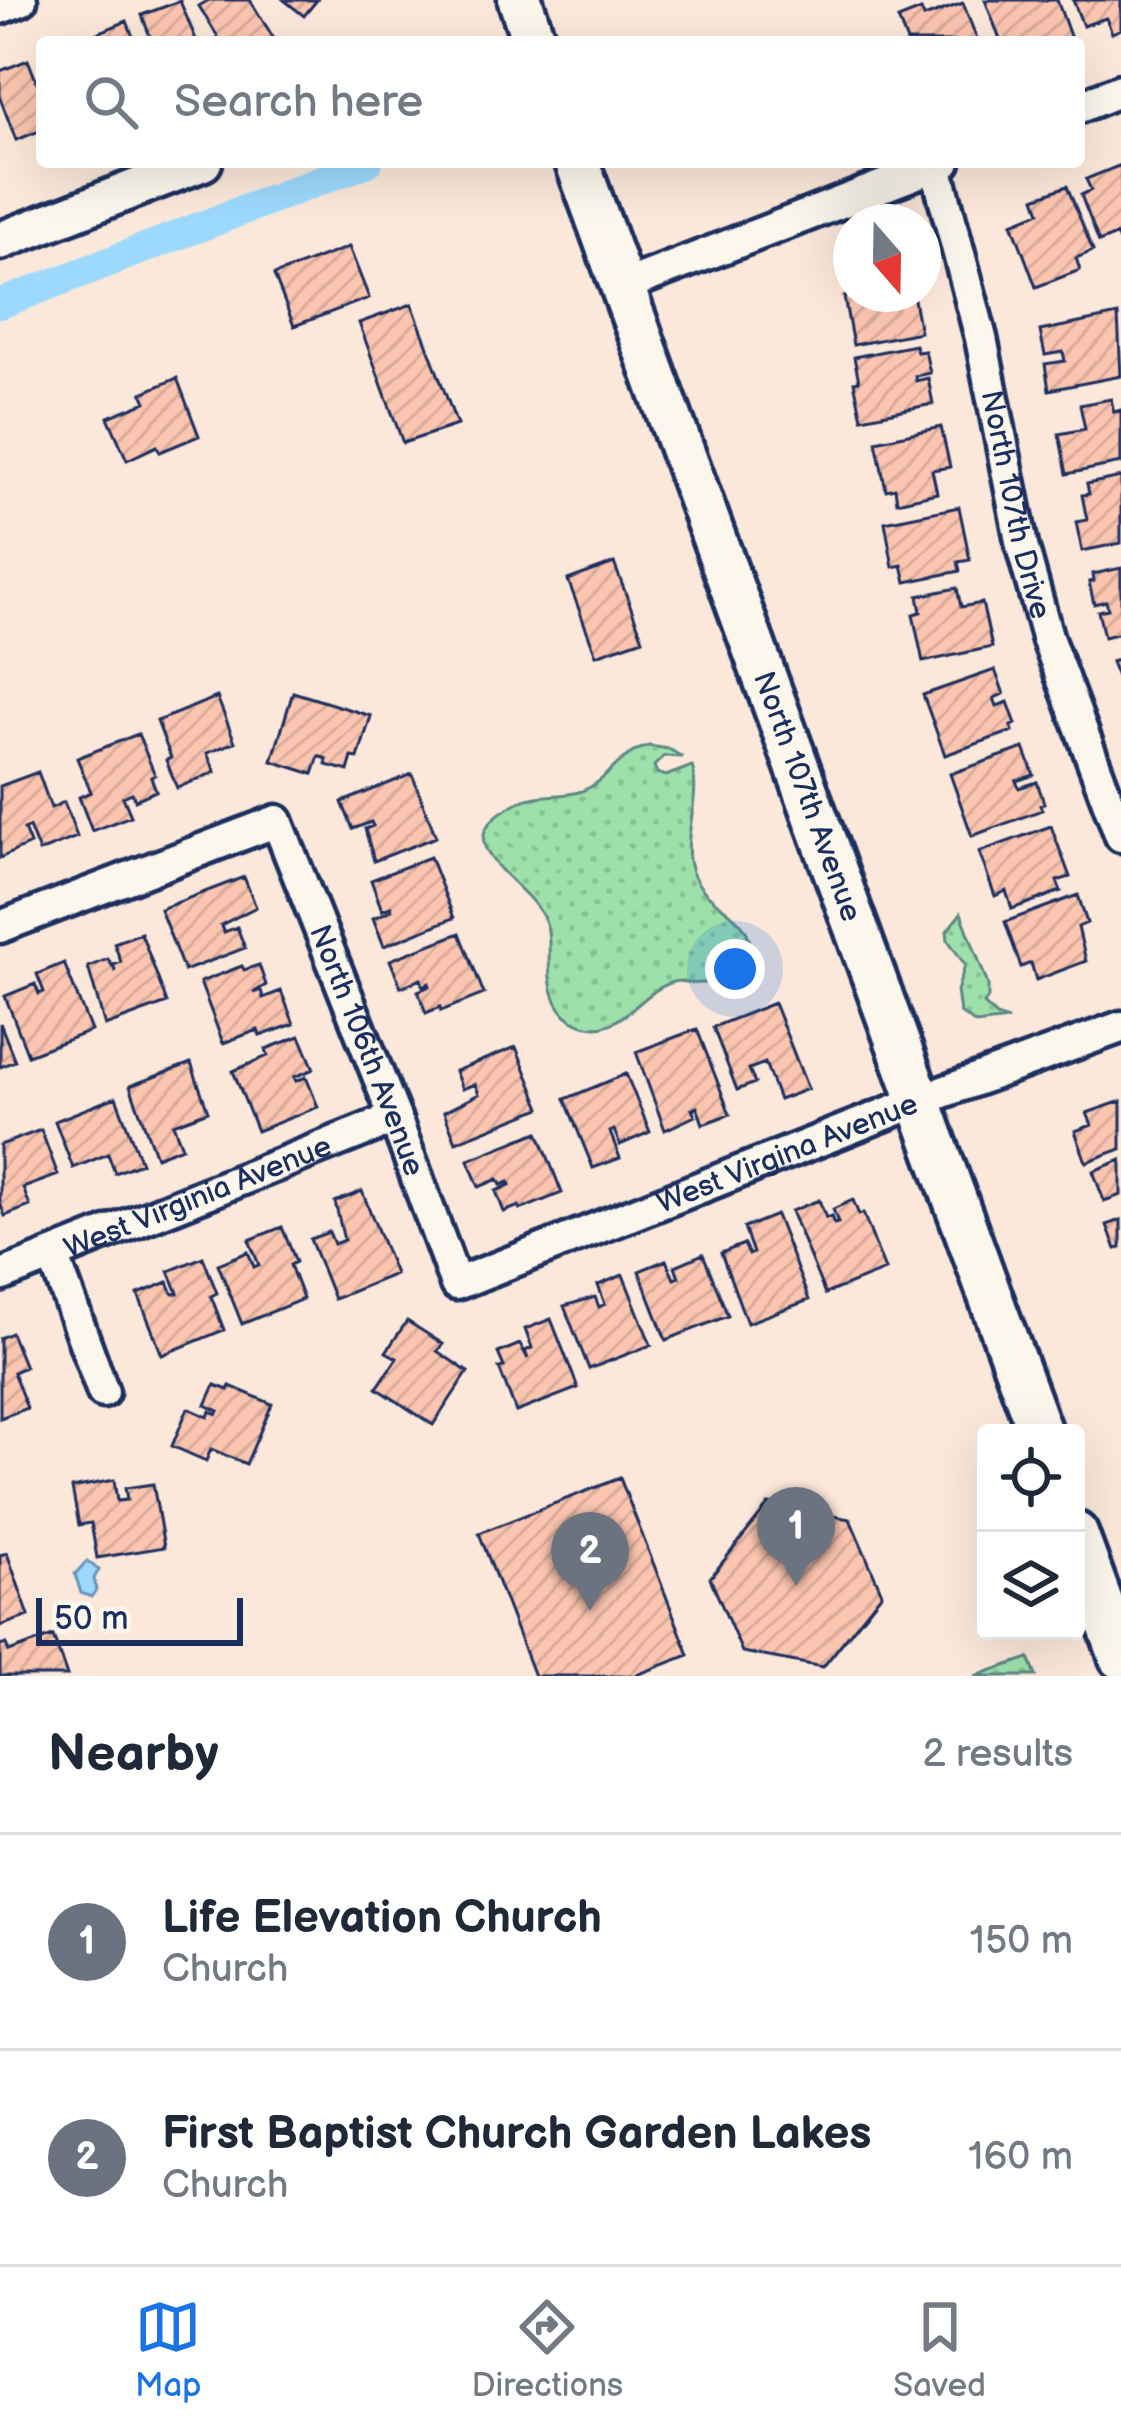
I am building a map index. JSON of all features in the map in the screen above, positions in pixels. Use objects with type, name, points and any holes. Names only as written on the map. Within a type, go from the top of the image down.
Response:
[{"type":"main road","name":"North 107th Avenue","points":[[579,168],[1037,1424]]},
{"type":"main road","points":[[1085,1559],[1121,1657]]},
{"type":"street","points":[[0,8],[21,0]]},
{"type":"street","points":[[1085,105],[1121,90]]},
{"type":"street","points":[[0,241],[188,168]]},
{"type":"street","points":[[621,287],[930,168]]},
{"type":"street","name":"North 107th Drive","points":[[941,168],[1022,546],[1048,640],[1121,836]]},
{"type":"street","name":"North 106th Avenue","points":[[0,927],[278,820],[456,1284]]},
{"type":"street","name":"West Virgina Avenue","points":[[456,1284],[921,1100],[1121,1027]]},
{"type":"street","name":"West Virginia Avenue","points":[[0,1276],[395,1118]]},
{"type":"street","points":[[52,1256],[103,1392]]},
{"type":"green space","points":[[649,746],[682,757],[664,756],[654,766],[657,773],[666,776],[692,766],[695,792],[688,847],[692,872],[747,933],[750,965],[715,982],[673,982],[617,1021],[592,1027],[573,1020],[558,1005],[550,981],[547,926],[539,910],[495,863],[484,833],[494,818],[519,802],[582,791],[629,755]]},
{"type":"green space","points":[[961,913],[988,985],[984,1004],[1008,1020],[976,1024],[960,1013],[957,991],[965,965],[947,931]]},
{"type":"green space","points":[[1029,1658],[1036,1676],[975,1676]]},
{"type":"water","points":[[87,1561],[99,1570],[91,1597],[81,1593],[75,1574]]},
{"type":"building","points":[[209,0],[250,0],[272,36],[217,36],[199,6]]},
{"type":"building","points":[[284,0],[317,0],[304,16]]},
{"type":"building","points":[[985,0],[1057,0],[1070,36],[999,36]]},
{"type":"building","points":[[1073,0],[1121,0],[1121,29],[1112,33],[1106,18],[1083,26]]},
{"type":"building","points":[[180,1],[195,36],[150,36],[142,15]]},
{"type":"building","points":[[963,3],[976,36],[905,36],[898,19],[921,10],[924,17]]},
{"type":"building","points":[[127,21],[133,36],[90,36]]},
{"type":"building","points":[[28,60],[36,80],[36,132],[16,140],[0,98],[0,71]]},
{"type":"building","points":[[1121,165],[1121,246],[1116,235],[1099,242],[1081,195],[1091,190],[1086,179]]},
{"type":"building","points":[[1067,186],[1093,251],[1076,258],[1080,270],[1036,287],[1012,223],[1040,212],[1035,198]]},
{"type":"building","points":[[349,247],[369,298],[294,326],[274,275]]},
{"type":"building","points":[[412,304],[457,425],[403,443],[359,323]]},
{"type":"building","points":[[847,312],[916,312],[920,332],[853,345]]},
{"type":"building","points":[[1118,315],[1121,376],[1049,390],[1045,364],[1065,361],[1063,352],[1045,355],[1040,331]]},
{"type":"building","points":[[915,345],[917,352],[925,351],[930,373],[915,376],[916,381],[928,378],[933,404],[862,418],[854,357]]},
{"type":"building","points":[[177,378],[199,436],[160,452],[157,446],[127,460],[108,417],[146,402],[142,393]]},
{"type":"building","points":[[1111,399],[1114,412],[1121,410],[1121,463],[1067,474],[1059,434],[1085,429],[1080,405]]},
{"type":"building","points":[[941,427],[950,467],[932,470],[937,493],[897,502],[895,488],[886,490],[876,441]]},
{"type":"building","points":[[1121,477],[1121,543],[1082,551],[1076,522],[1087,520],[1082,495],[1089,494],[1087,484]]},
{"type":"building","points":[[959,507],[970,560],[958,562],[960,571],[906,582],[902,565],[893,567],[885,522]]},
{"type":"building","points":[[614,563],[643,639],[596,655],[568,580]]},
{"type":"building","points":[[1121,568],[1121,633],[1104,637],[1098,611],[1108,609],[1106,601],[1094,604],[1089,582],[1094,581],[1093,574]]},
{"type":"building","points":[[957,588],[961,607],[982,603],[992,647],[923,662],[913,614],[921,612],[918,596]]},
{"type":"building","points":[[1121,659],[1121,687],[1111,662]]},
{"type":"building","points":[[995,670],[1004,694],[994,698],[997,706],[1008,702],[1016,724],[1011,726],[1013,731],[945,755],[923,695]]},
{"type":"building","points":[[293,692],[371,716],[358,758],[352,757],[348,771],[326,765],[327,759],[319,756],[313,774],[272,761]]},
{"type":"building","points":[[217,697],[235,742],[207,753],[215,772],[177,788],[157,721]]},
{"type":"building","points":[[138,734],[155,775],[151,777],[156,791],[135,800],[132,793],[123,797],[131,816],[92,831],[79,797],[91,792],[77,758]]},
{"type":"building","points":[[1024,748],[1034,775],[1016,781],[1019,788],[1037,782],[1042,810],[972,836],[950,774]]},
{"type":"building","points":[[38,772],[51,808],[64,802],[77,837],[39,852],[29,827],[24,829],[30,844],[0,858],[0,786]]},
{"type":"building","points":[[412,774],[436,837],[374,861],[365,829],[373,826],[371,822],[353,829],[342,802]]},
{"type":"building","points":[[1051,826],[1070,877],[1057,881],[1061,891],[1012,909],[1006,891],[995,896],[979,852]]},
{"type":"building","points":[[430,857],[454,918],[384,946],[373,918],[392,910],[382,910],[371,880]]},
{"type":"building","points":[[244,877],[256,907],[221,925],[224,932],[237,927],[245,948],[184,971],[160,909]]},
{"type":"building","points":[[1078,895],[1087,923],[1078,927],[1086,961],[1036,980],[1031,963],[1021,967],[1005,922]]},
{"type":"building","points":[[141,933],[167,1003],[105,1026],[88,967],[108,959],[116,972],[113,965],[121,962],[114,943]]},
{"type":"building","points":[[460,933],[484,994],[426,1013],[418,991],[429,983],[423,986],[421,979],[401,987],[390,960]]},
{"type":"building","points":[[64,963],[91,1031],[28,1055],[5,996],[35,984],[39,994],[44,992],[37,974]]},
{"type":"building","points":[[259,965],[266,985],[253,993],[261,990],[263,998],[281,991],[294,1024],[223,1043],[200,982],[242,966],[244,970]]},
{"type":"building","points":[[774,1003],[808,1089],[779,1100],[765,1063],[749,1069],[755,1083],[737,1090],[713,1027]]},
{"type":"building","points":[[0,1023],[15,1061],[0,1067]]},
{"type":"building","points":[[697,1029],[730,1114],[703,1124],[697,1107],[692,1109],[695,1116],[665,1130],[636,1052]]},
{"type":"building","points":[[300,1036],[314,1069],[294,1077],[296,1081],[306,1077],[318,1107],[257,1131],[233,1071],[268,1056],[266,1049]]},
{"type":"building","points":[[516,1047],[541,1108],[456,1142],[444,1112],[479,1094],[475,1084],[462,1089],[455,1071]]},
{"type":"building","points":[[191,1063],[208,1111],[173,1124],[182,1147],[156,1157],[130,1086]]},
{"type":"building","points":[[626,1074],[650,1132],[620,1145],[614,1130],[610,1132],[620,1158],[593,1168],[565,1099]]},
{"type":"building","points":[[116,1097],[141,1163],[115,1173],[108,1154],[73,1168],[55,1121]]},
{"type":"building","points":[[1121,1101],[1121,1149],[1086,1162],[1075,1131],[1092,1125],[1087,1113]]},
{"type":"building","points":[[41,1130],[58,1175],[23,1188],[30,1206],[5,1216],[0,1203],[0,1145]]},
{"type":"building","points":[[538,1132],[562,1193],[504,1212],[496,1191],[509,1182],[501,1185],[498,1179],[479,1187],[468,1160]]},
{"type":"building","points":[[1121,1160],[1121,1195],[1104,1201],[1093,1171]]},
{"type":"building","points":[[362,1191],[395,1274],[334,1299],[310,1239],[329,1232],[334,1244],[344,1240],[335,1202]]},
{"type":"building","points":[[819,1200],[826,1218],[831,1216],[834,1224],[838,1223],[833,1209],[853,1200],[859,1215],[863,1213],[885,1270],[825,1294],[791,1211]]},
{"type":"building","points":[[776,1215],[809,1300],[747,1323],[721,1253],[744,1244],[749,1255],[753,1253],[744,1228]]},
{"type":"building","points":[[1121,1220],[1121,1248],[1116,1249],[1107,1225]]},
{"type":"building","points":[[282,1227],[296,1262],[290,1265],[303,1299],[242,1324],[218,1264],[248,1252],[254,1267],[259,1265],[249,1240]]},
{"type":"building","points":[[703,1254],[728,1316],[666,1340],[639,1271],[666,1260],[674,1279],[679,1277],[675,1266]]},
{"type":"building","points":[[203,1257],[224,1330],[162,1355],[138,1294],[168,1282],[173,1294],[178,1293],[169,1271]]},
{"type":"building","points":[[623,1275],[651,1345],[589,1369],[564,1306],[595,1297],[599,1307],[605,1304],[598,1285]]},
{"type":"building","points":[[551,1319],[578,1388],[516,1412],[498,1353],[520,1344],[528,1359],[525,1351],[532,1348],[525,1329]]},
{"type":"building","points":[[407,1321],[443,1344],[437,1351],[468,1372],[433,1425],[377,1388],[397,1358],[386,1352]]},
{"type":"building","points":[[11,1333],[25,1367],[13,1372],[27,1408],[0,1418],[0,1338]]},
{"type":"building","points":[[215,1385],[228,1390],[230,1386],[272,1404],[246,1464],[211,1449],[206,1461],[172,1446],[188,1408],[208,1417],[210,1411],[217,1414],[206,1405]]},
{"type":"building","points":[[620,1478],[689,1655],[634,1676],[534,1676],[479,1533]]},
{"type":"building","points":[[114,1480],[117,1501],[127,1500],[125,1488],[153,1484],[164,1547],[97,1558],[91,1523],[79,1525],[72,1488]]},
{"type":"building","points":[[769,1504],[850,1519],[882,1593],[823,1667],[742,1652],[710,1578]]},
{"type":"building","points":[[7,1553],[29,1616],[0,1626],[0,1555]]},
{"type":"building","points":[[53,1636],[67,1676],[0,1676],[0,1646],[6,1644],[9,1652]]},
{"type":"waterway","points":[[0,304],[352,168]]},
{"type":"place","name":"Life Elevation Church","points":[[796,1586]]},
{"type":"place","name":"First Baptist Church Garden Lakes","points":[[590,1611]]}]
